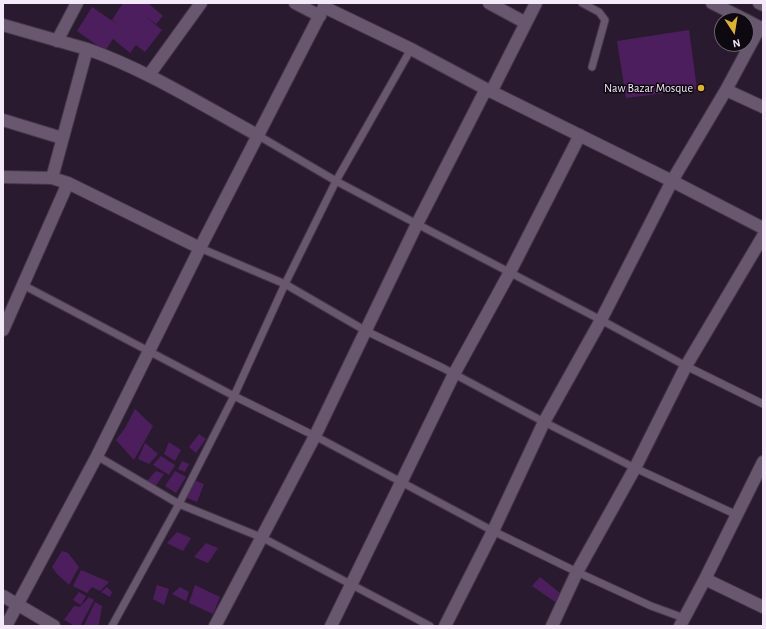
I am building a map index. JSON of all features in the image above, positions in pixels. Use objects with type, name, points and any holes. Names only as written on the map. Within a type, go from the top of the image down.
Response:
[{"type":"street","points":[[58,41],[77,3]]},
{"type":"street","points":[[149,75],[201,3]]},
{"type":"street","points":[[295,3],[324,9],[411,49],[763,228]]},
{"type":"street","points":[[489,3],[526,23]]},
{"type":"street","points":[[215,626],[315,436],[417,224],[536,3]]},
{"type":"street","points":[[712,3],[730,12]]},
{"type":"street","points":[[6,626],[97,456],[200,248],[324,9]]},
{"type":"street","points":[[3,25],[87,49],[115,59],[149,75],[259,136]]},
{"type":"street","points":[[445,626],[493,531],[544,422],[600,320],[672,181],[762,28]]},
{"type":"street","points":[[52,178],[87,49]]},
{"type":"street","points":[[726,90],[763,107]]},
{"type":"street","points":[[3,120],[62,138]]},
{"type":"street","points":[[332,626],[454,374],[510,272],[580,135]]},
{"type":"street","points":[[3,177],[52,178],[68,183],[200,248]]},
{"type":"street","points":[[3,330],[68,183]]},
{"type":"street","points":[[552,626],[577,572],[635,468],[686,366],[763,236]]},
{"type":"street","points":[[682,622],[763,462]]},
{"type":"street","points":[[705,579],[763,607]]},
{"type":"street","points":[[3,596],[54,626]]},
{"type":"lane","points":[[582,3],[599,12],[605,20],[592,67]]},
{"type":"lane","points":[[112,626],[179,504],[234,396],[285,284],[336,181],[411,49]]},
{"type":"lane","points":[[259,136],[336,181],[686,366],[763,404]]},
{"type":"lane","points":[[200,248],[285,284],[366,331],[454,374],[635,468],[736,515]]},
{"type":"lane","points":[[23,284],[234,396],[315,436],[493,531],[577,572],[652,606],[682,622]]},
{"type":"lane","points":[[97,456],[179,504],[262,538],[430,626]]},
{"type":"building","points":[[123,3],[148,3],[163,16],[156,24],[145,16],[162,30],[145,52],[136,45],[130,53],[113,39],[105,51],[77,31],[92,7],[120,26],[112,20]]},
{"type":"building","points":[[689,30],[697,89],[626,98],[617,41]]},
{"type":"building","points":[[135,409],[153,426],[134,460],[116,440],[125,428]]},
{"type":"building","points":[[199,434],[206,439],[196,453],[189,447]]},
{"type":"building","points":[[169,442],[181,450],[175,461],[164,454]]},
{"type":"building","points":[[145,443],[158,454],[149,464],[138,459]]},
{"type":"building","points":[[161,456],[175,465],[169,475],[153,465]]},
{"type":"building","points":[[182,461],[189,464],[185,472],[178,469]]},
{"type":"building","points":[[156,471],[164,474],[155,487],[147,481]]},
{"type":"building","points":[[175,471],[186,477],[176,493],[165,486]]},
{"type":"building","points":[[194,480],[204,484],[197,502],[187,498]]},
{"type":"building","points":[[177,532],[191,538],[183,551],[167,543]]},
{"type":"building","points":[[206,543],[218,548],[208,563],[194,557]]},
{"type":"building","points":[[62,551],[68,553],[79,567],[69,585],[52,567]]},
{"type":"building","points":[[81,570],[109,582],[100,591],[92,587],[87,593],[73,586]]},
{"type":"building","points":[[540,577],[560,593],[555,602],[532,586]]},
{"type":"building","points":[[157,585],[169,589],[164,605],[153,599]]},
{"type":"building","points":[[195,585],[220,597],[213,614],[189,603]]},
{"type":"building","points":[[107,587],[112,592],[110,597],[101,592]]},
{"type":"building","points":[[180,587],[189,592],[186,601],[172,594]]},
{"type":"building","points":[[79,592],[86,596],[81,605],[73,600]]},
{"type":"building","points":[[89,597],[94,600],[80,626],[75,626],[64,620],[74,606],[80,607]]},
{"type":"building","points":[[95,602],[102,606],[99,624],[97,626],[84,626]]},
{"type":"place","name":"Naw Bazar Mosque","points":[[701,88]]}]
